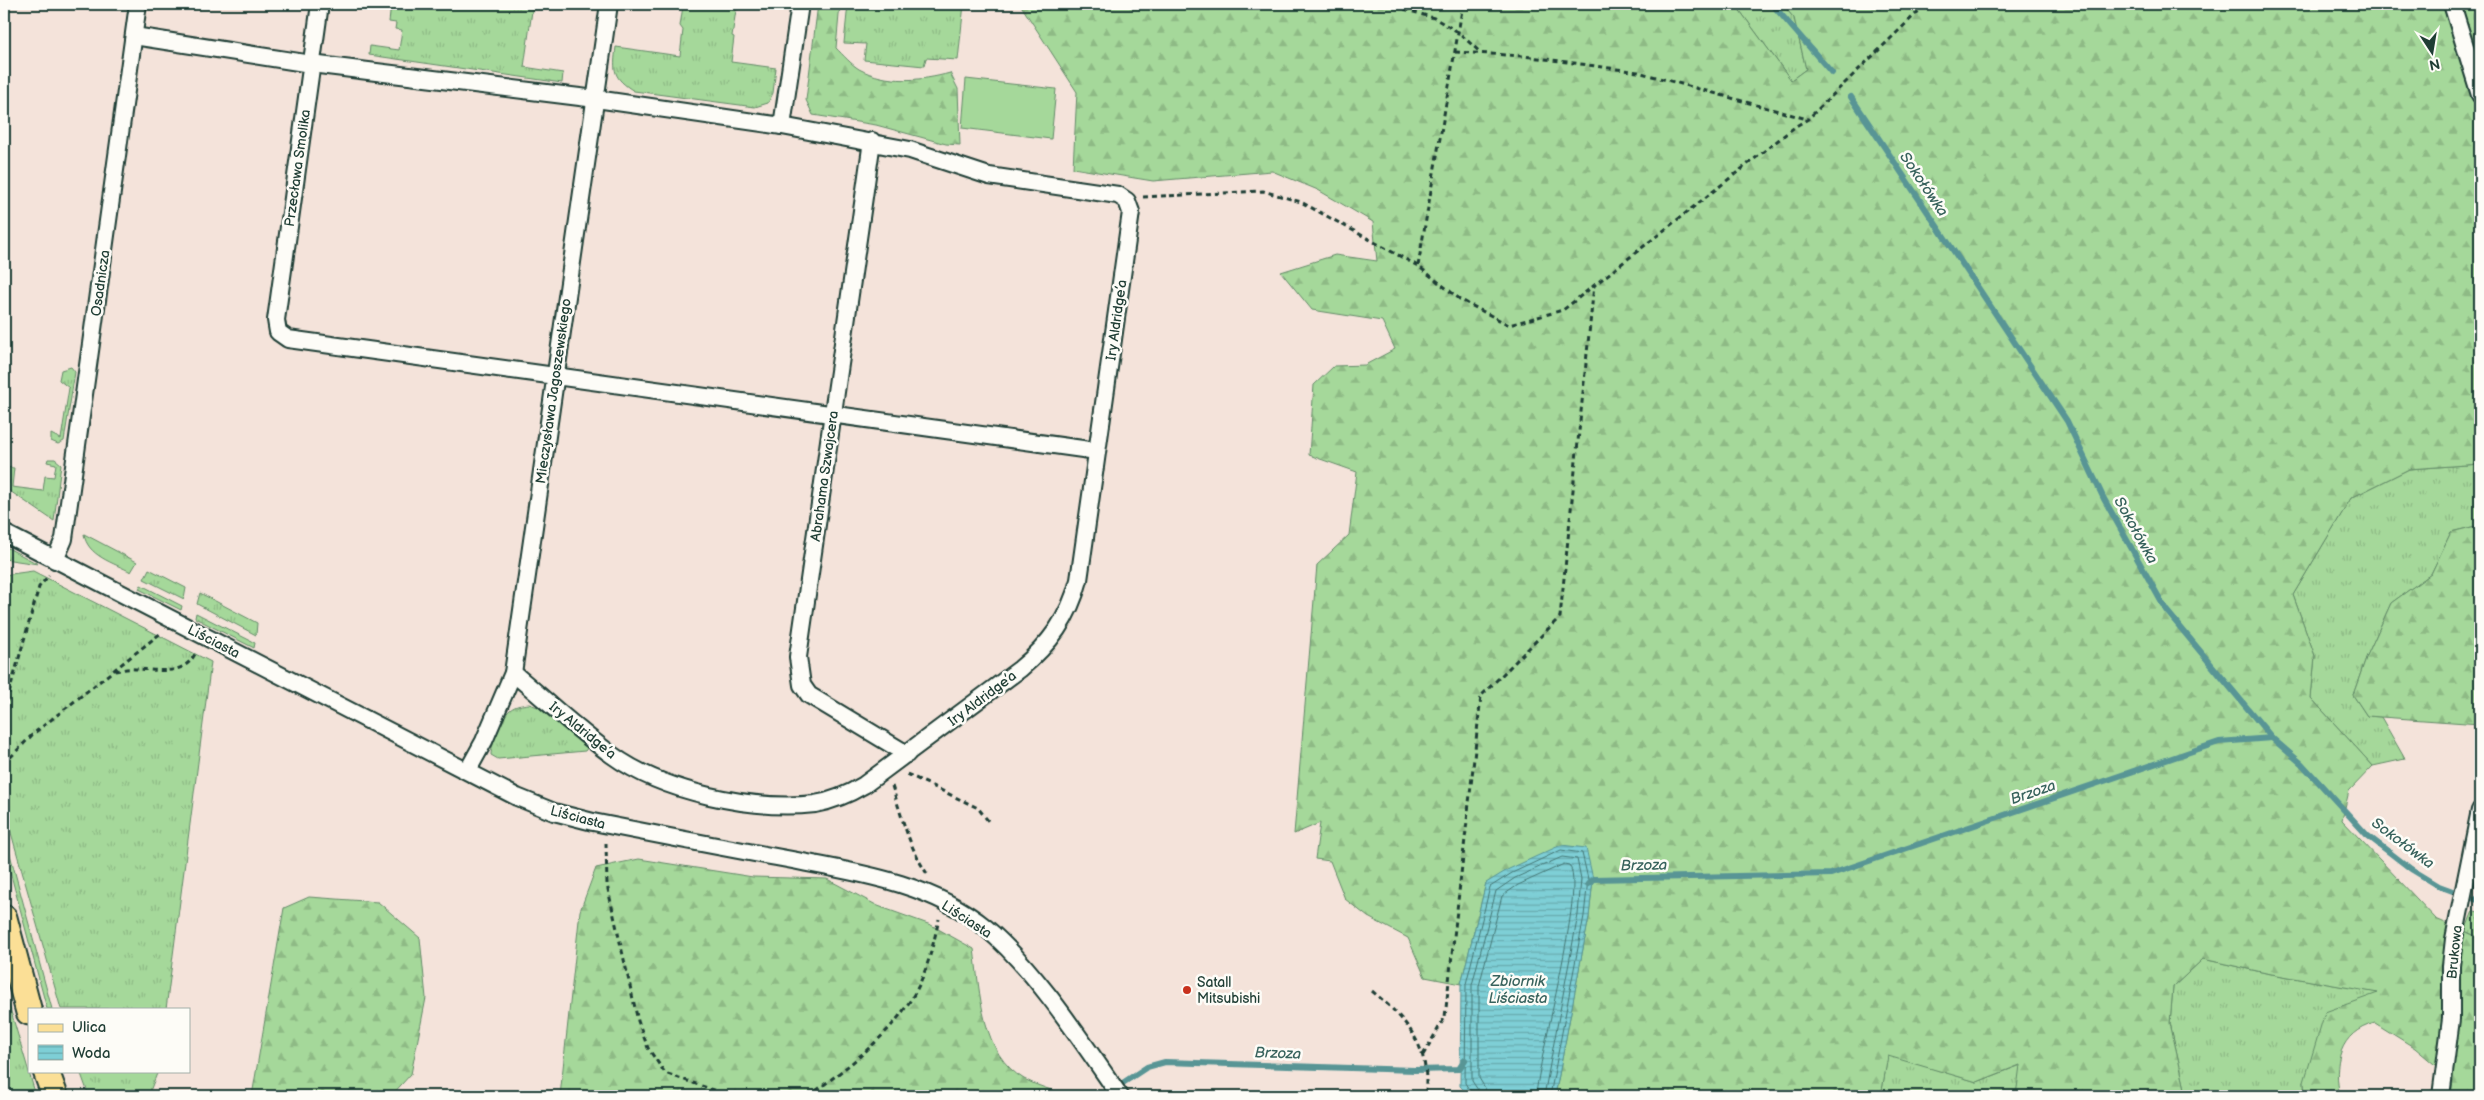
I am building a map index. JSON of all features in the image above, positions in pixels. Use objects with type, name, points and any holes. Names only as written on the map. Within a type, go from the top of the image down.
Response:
[{"type":"main road","points":[[4,918],[28,1008]]},
{"type":"main road","points":[[46,1072],[55,1096]]},
{"type":"street","name":"Osadnicza","points":[[53,566],[64,539],[138,4]]},
{"type":"street","name":"Przecława Smolika","points":[[320,4],[276,320],[278,332],[288,339],[555,376]]},
{"type":"street","name":"Mieczysława Jagoszewskiego","points":[[468,770],[484,741],[513,673],[609,4]]},
{"type":"street","points":[[782,126],[800,4]]},
{"type":"street","points":[[2452,4],[2480,95]]},
{"type":"street","points":[[134,36],[311,64],[596,99],[782,126],[872,141],[910,150],[989,176],[1118,195],[1127,201]]},
{"type":"street","name":"Abrahama Szwajcera","points":[[872,141],[798,657],[802,685],[810,695],[907,754]]},
{"type":"street","name":"Iry Aldridge’a","points":[[513,673],[612,755],[657,779],[706,795],[757,803],[816,804],[855,790],[907,754],[1020,669],[1042,649],[1059,629],[1071,607],[1079,580],[1131,212],[1127,201]]},
{"type":"street","points":[[555,376],[1097,451]]},
{"type":"street","name":"Liściasta","points":[[4,533],[53,566],[537,805],[577,819],[881,878],[943,902],[984,926],[1028,971],[1120,1096]]},
{"type":"street","name":"Brukowa","points":[[2441,1096],[2451,1019],[2451,966],[2458,914],[2468,874],[2480,810]]},
{"type":"path","points":[[1388,4],[1434,18],[1458,32],[1482,53]]},
{"type":"path","points":[[1418,266],[1463,4]]},
{"type":"path","points":[[1127,201],[1146,196],[1172,194],[1262,191],[1301,202],[1418,266],[1461,300],[1509,325],[1563,310],[1796,126],[1808,119],[1926,4]]},
{"type":"path","points":[[1455,52],[1524,56],[1638,72],[1808,119]]},
{"type":"path","points":[[1424,1057],[1445,1017],[1481,696],[1560,617],[1594,284]]},
{"type":"path","points":[[4,711],[39,587],[53,566]]},
{"type":"path","points":[[4,764],[33,734],[163,632]]},
{"type":"path","points":[[114,671],[134,668],[169,672],[182,667],[193,657],[197,649]]},
{"type":"path","points":[[902,772],[978,808],[989,822]]},
{"type":"path","points":[[809,1096],[845,1068],[889,1029],[917,988],[934,939],[943,902],[938,888],[915,854],[890,781]]},
{"type":"path","points":[[606,825],[608,885],[638,1021],[648,1048],[665,1073],[730,1096]]},
{"type":"path","points":[[1372,991],[1393,1009],[1409,1028],[1424,1057],[1425,1096]]},
{"type":"green space","points":[[391,4],[533,4],[524,67],[563,73],[562,83],[369,55],[370,46],[399,50],[402,30],[395,29],[396,23],[389,22]]},
{"type":"green space","points":[[686,4],[739,4],[739,9],[736,10],[732,36],[734,37],[731,62],[776,68],[773,93],[768,103],[755,107],[634,91],[618,78],[615,68],[616,47],[680,56],[683,30],[680,26],[683,6]]},
{"type":"green space","points":[[818,4],[840,4],[836,48],[859,69],[881,77],[904,80],[950,73],[958,89],[960,145],[946,144],[876,125],[813,115],[806,100]]},
{"type":"green space","points":[[848,4],[964,4],[958,60],[926,58],[924,66],[864,60],[866,44],[844,43]]},
{"type":"green space","points":[[1020,4],[1735,4],[1791,80],[1806,69],[1794,18],[1782,4],[2480,4],[2480,464],[2409,469],[2351,498],[2293,595],[2315,656],[2311,698],[2373,766],[2349,791],[2342,820],[2436,919],[2480,938],[2480,1096],[2451,1096],[2453,1080],[2415,1048],[2375,1023],[2363,1027],[2353,1034],[2341,1051],[2337,1072],[2340,1096],[2305,1096],[2304,1082],[2325,1012],[2378,993],[2266,973],[2203,959],[2173,987],[2170,1023],[2185,1089],[2219,1096],[2096,1096],[2089,1091],[2087,1096],[2016,1096],[2020,1065],[1977,1082],[1888,1056],[1881,1096],[1555,1096],[1589,917],[1593,879],[1486,883],[1461,984],[1425,977],[1408,938],[1368,917],[1345,899],[1330,861],[1315,859],[1320,823],[1294,834],[1317,565],[1349,535],[1357,472],[1309,455],[1314,385],[1334,366],[1365,365],[1395,349],[1382,321],[1312,310],[1281,272],[1335,255],[1377,261],[1373,222],[1318,190],[1272,171],[1153,181],[1073,168],[1077,92]]},
{"type":"green space","points":[[1735,4],[1782,4],[1794,18],[1806,69],[1791,80]]},
{"type":"green space","points":[[2461,4],[2480,4],[2480,65]]},
{"type":"green space","points":[[966,79],[1056,89],[1051,139],[962,128]]},
{"type":"green space","points":[[71,367],[75,372],[64,441],[58,444],[51,441],[51,434],[61,439],[69,388],[59,380],[61,370]]},
{"type":"green space","points":[[48,459],[55,459],[61,464],[54,521],[4,487],[4,467],[14,468],[12,487],[43,491],[45,476],[54,477],[56,464],[47,462]]},
{"type":"green space","points":[[2480,464],[2480,525],[2451,532],[2431,574],[2391,603],[2366,658],[2353,695],[2367,716],[2381,717],[2405,759],[2373,766],[2311,698],[2315,656],[2293,595],[2351,498],[2409,469]]},
{"type":"green space","points":[[2480,525],[2480,724],[2367,716],[2353,695],[2366,658],[2391,603],[2431,574],[2451,532]]},
{"type":"green space","points":[[84,534],[137,562],[131,572],[102,558],[90,548]]},
{"type":"green space","points":[[4,546],[38,564],[4,559]]},
{"type":"green space","points":[[149,569],[186,588],[184,599],[144,579]]},
{"type":"green space","points":[[33,571],[211,662],[166,1008],[61,1008],[4,808],[4,575]]},
{"type":"green space","points":[[141,585],[182,606],[181,610],[139,589]]},
{"type":"green space","points":[[200,593],[257,623],[256,635],[197,604]]},
{"type":"green space","points":[[196,613],[255,643],[254,648],[195,618]]},
{"type":"green space","points":[[529,704],[538,707],[588,747],[585,751],[498,759],[491,755],[498,731],[507,713],[515,707]]},
{"type":"green space","points":[[8,847],[52,1008],[47,1008],[4,849]]},
{"type":"green space","points":[[639,859],[753,877],[827,879],[878,906],[931,925],[974,949],[985,1021],[999,1054],[1010,1068],[1024,1079],[1067,1096],[560,1096],[580,911],[596,868]]},
{"type":"green space","points":[[309,897],[378,902],[420,938],[426,998],[411,1074],[391,1096],[252,1096],[284,908]]},
{"type":"green space","points":[[2473,911],[2480,912],[2480,938],[2465,931]]},
{"type":"green space","points":[[2203,959],[2266,973],[2380,993],[2304,1082],[2305,1096],[2219,1096],[2185,1089],[2170,1023],[2173,987]]},
{"type":"green space","points":[[4,988],[36,1096],[4,1096]]},
{"type":"green space","points":[[1888,1055],[1977,1082],[2021,1065],[2016,1096],[1881,1096]]},
{"type":"green space","points":[[80,1072],[158,1072],[148,1096],[89,1096]]},
{"type":"water","name":"Zbiornik Liściasta","points":[[1561,845],[1586,848],[1593,879],[1589,917],[1555,1096],[1469,1096],[1460,1086],[1461,984],[1486,883],[1509,869]]},
{"type":"waterway","name":"Sokołówka","points":[[1772,4],[1832,73]]},
{"type":"waterway","name":"Sokołówka","points":[[1851,97],[2067,421],[2104,499],[2166,610],[2272,738],[2301,763],[2367,835],[2411,869],[2439,886],[2480,901]]},
{"type":"waterway","name":"Brzoza","points":[[1588,884],[1593,879],[1831,874],[2219,742],[2272,738]]},
{"type":"waterway","name":"Brzoza","points":[[1103,1096],[1147,1067],[1165,1062],[1415,1070],[1459,1069],[1465,1060]]},
{"type":"place","name":"Satall Mitsubishi","points":[[1187,990]]}]
